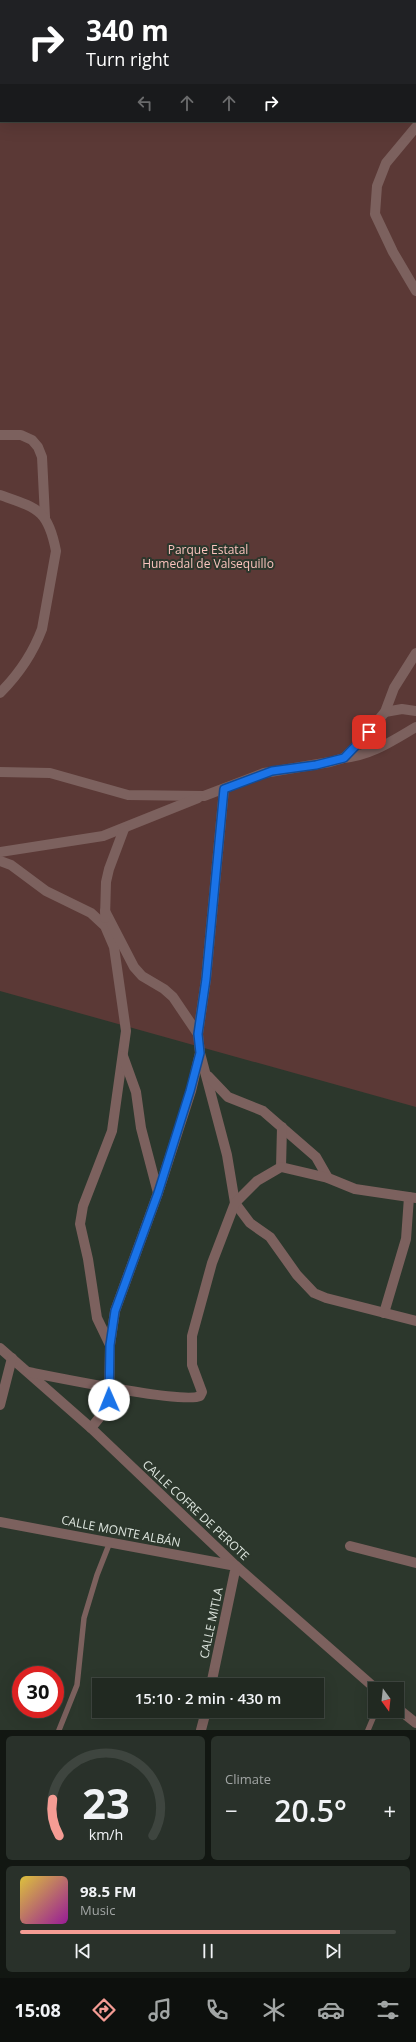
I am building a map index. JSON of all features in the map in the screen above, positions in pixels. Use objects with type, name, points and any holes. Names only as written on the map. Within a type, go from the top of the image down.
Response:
[{"type":"street","points":[[416,127],[386,163],[377,186],[376,214],[393,252],[416,292]]},
{"type":"street","points":[[0,435],[21,435],[32,440],[38,446],[42,457],[45,517],[54,539],[56,552],[42,629],[31,654],[0,693]]},
{"type":"street","points":[[0,495],[33,506],[45,517]]},
{"type":"street","points":[[344,758],[360,742],[385,712],[394,688],[416,653]]},
{"type":"street","points":[[385,712],[402,709],[416,711]]},
{"type":"street","points":[[0,852],[103,836],[272,771],[316,765],[361,755],[380,748],[416,727]]},
{"type":"street","points":[[0,772],[50,773],[128,795],[204,796]]},
{"type":"street","points":[[224,789],[206,979],[198,1034],[200,1053],[207,1074],[227,1156],[235,1203],[250,1223],[270,1238],[297,1275],[314,1293],[326,1298],[416,1321]]},
{"type":"street","points":[[110,1345],[97,1318],[88,1259],[80,1224],[83,1206],[112,1131],[126,1031],[114,947],[105,926],[106,882],[109,869],[124,829]]},
{"type":"street","points":[[0,861],[11,865],[46,891],[91,913],[105,926]]},
{"type":"street","points":[[105,911],[134,967],[142,976],[164,989],[173,997],[198,1034]]},
{"type":"street","points":[[91,1428],[104,1412],[109,1400],[108,1386],[110,1345],[115,1311],[158,1193],[190,1091],[200,1053]]},
{"type":"street","points":[[123,1054],[136,1092],[141,1128],[158,1193]]},
{"type":"street","points":[[207,1074],[228,1097],[263,1111],[282,1127],[316,1157],[328,1178]]},
{"type":"street","points":[[281,1167],[282,1127]]},
{"type":"street","points":[[28,1372],[169,1396],[196,1398],[200,1396],[202,1392],[192,1364],[192,1336],[212,1264],[235,1203],[257,1181],[281,1167],[328,1178],[355,1189],[412,1198],[406,1239],[384,1313]]},
{"type":"street","name":"CALLE COFRE DE PEROTE","points":[[0,1348],[91,1428],[236,1566],[368,1682]]},
{"type":"street","points":[[0,1405],[12,1358]]},
{"type":"street","name":"CALLE MONTE ALBÁN","points":[[0,1522],[236,1566]]},
{"type":"street","points":[[350,1546],[416,1564]]},
{"type":"street","name":"CALLE MITLA","points":[[212,1678],[236,1566]]},
{"type":"street","points":[[404,1714],[416,1723]]},
{"type":"street","points":[[202,1730],[205,1718]]},
{"type":"lane","points":[[59,1730],[77,1686],[84,1618],[97,1575],[110,1542]]},
{"type":"lane","points":[[368,1730],[373,1718]]},
{"type":"green space","name":"Parque Estatal Humedal de Valsequillo","points":[[0,122],[416,122],[416,1107],[0,991]]},
{"type":"route","points":[[109,1400],[108,1386],[110,1345],[115,1311],[158,1193],[190,1091],[200,1053],[198,1034],[206,979],[224,789],[264,773],[316,765],[344,758],[369,732]]}]
